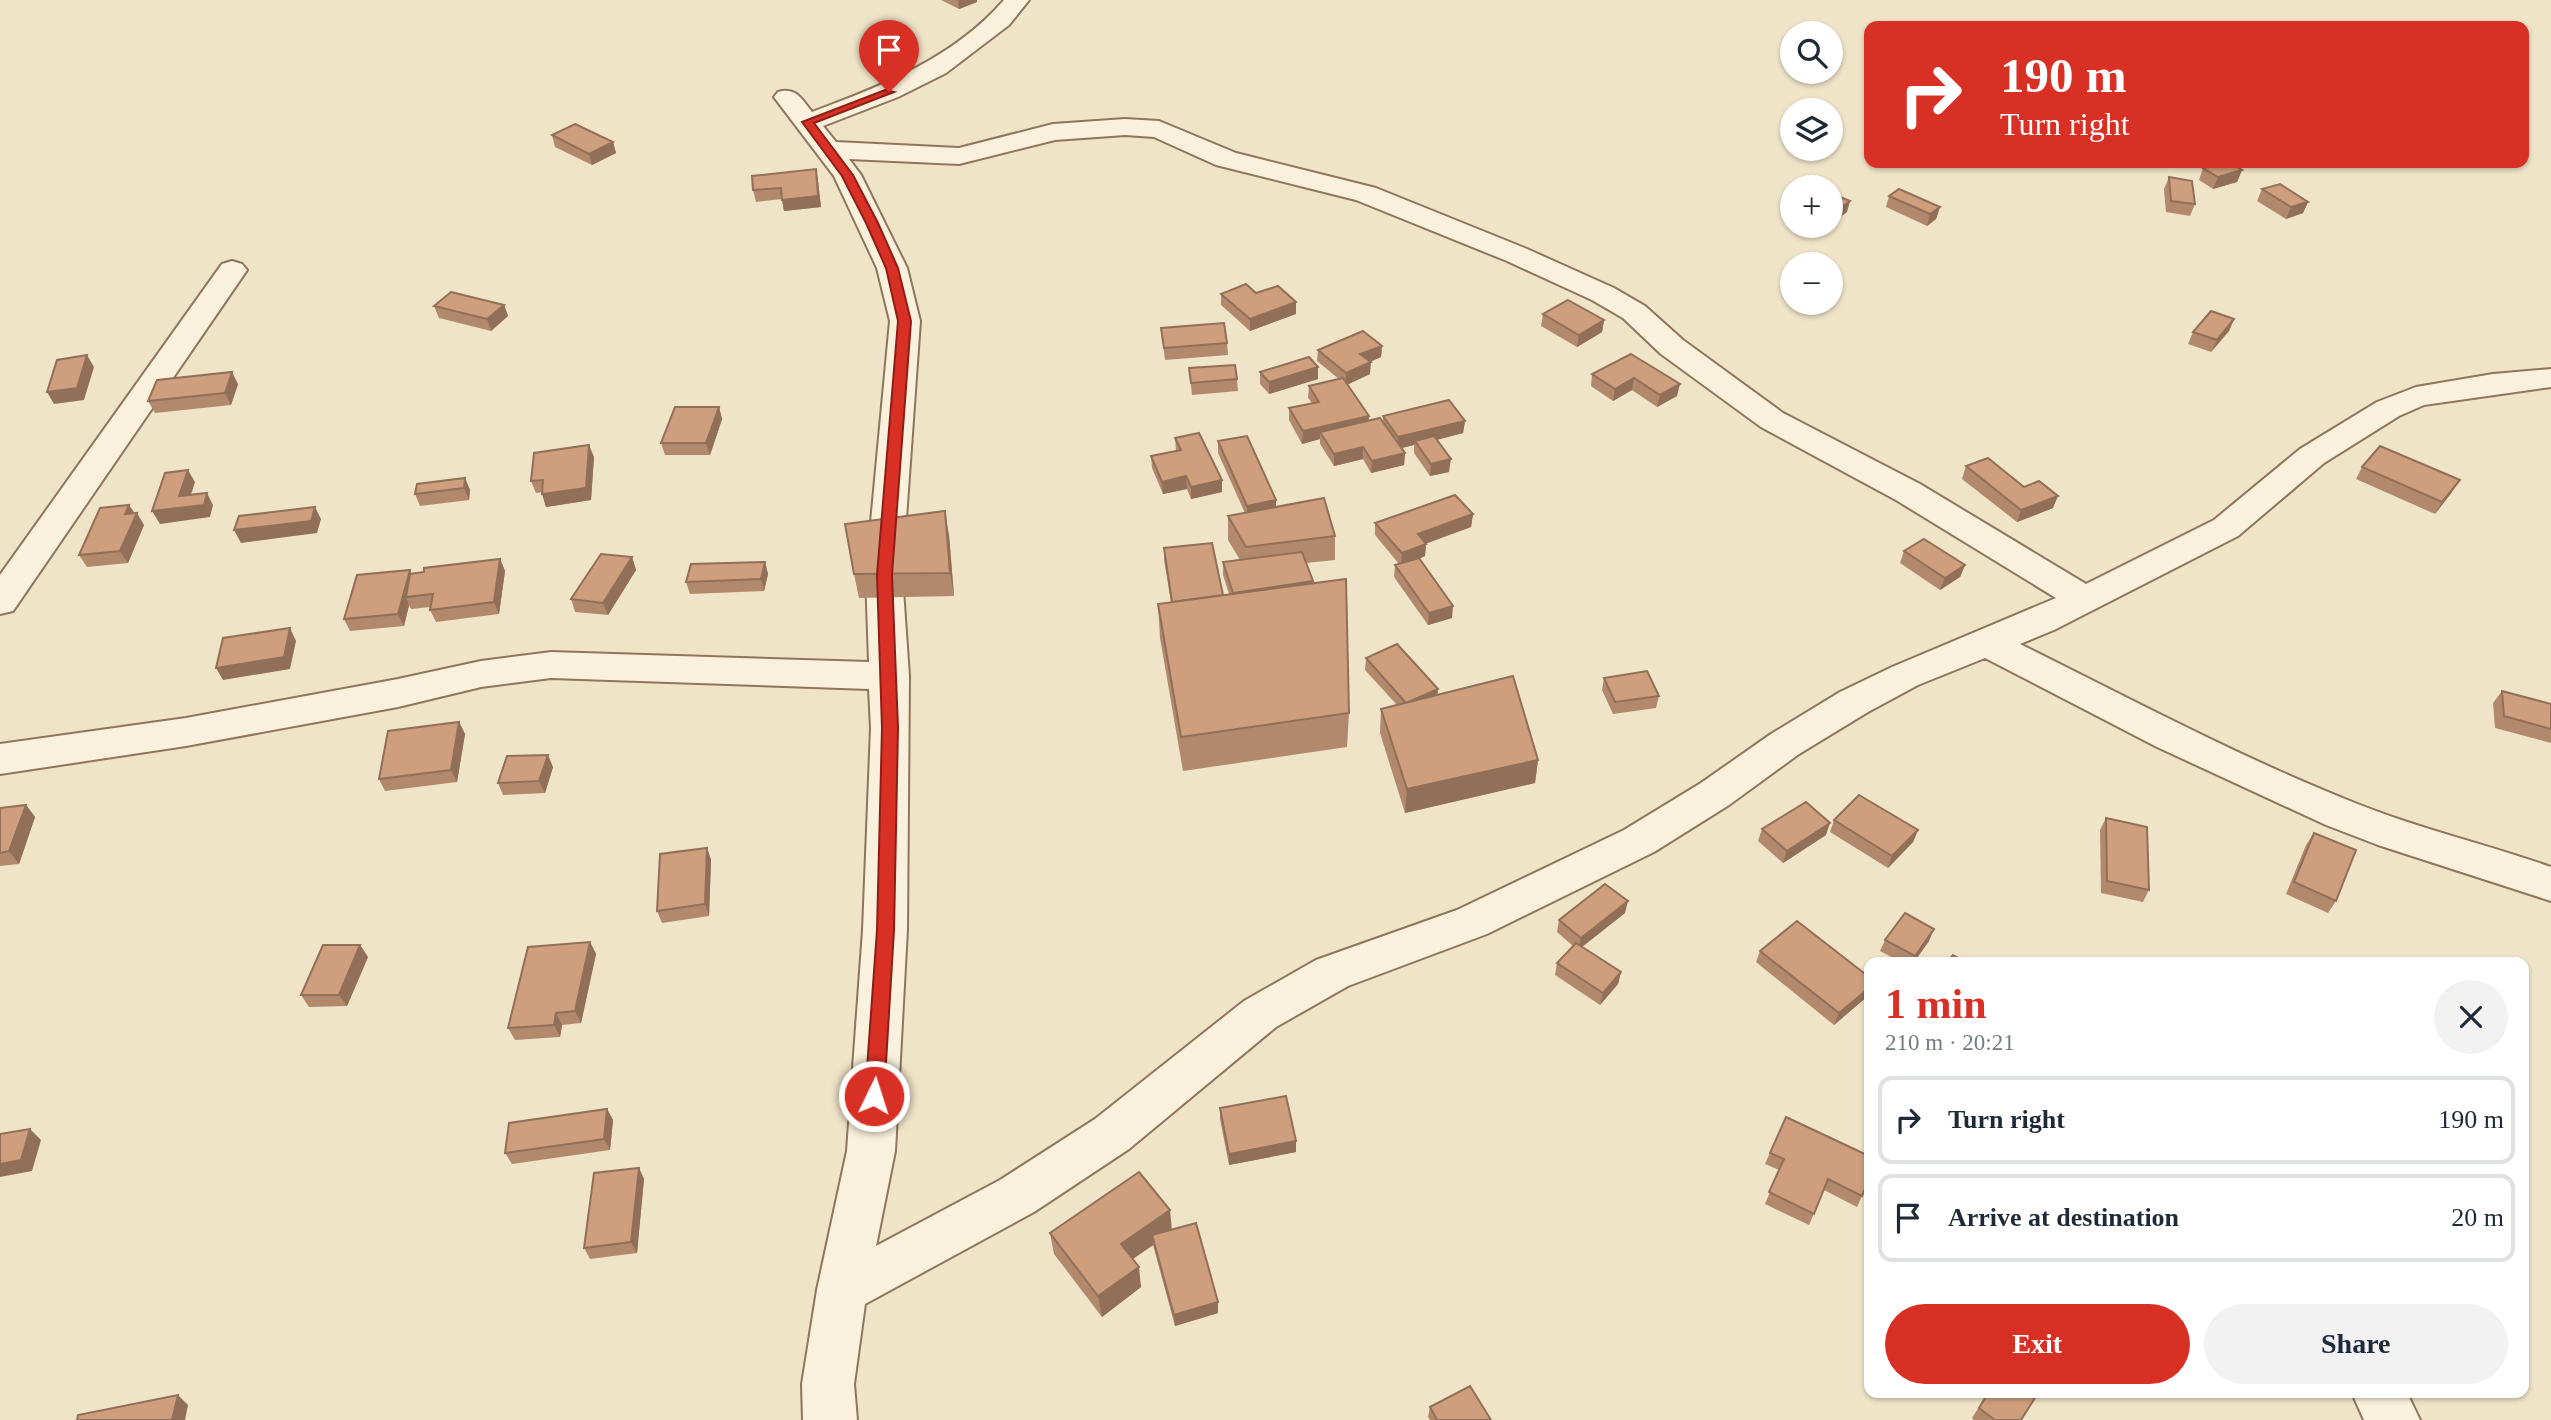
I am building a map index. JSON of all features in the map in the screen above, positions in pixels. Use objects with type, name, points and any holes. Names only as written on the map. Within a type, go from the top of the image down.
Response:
[{"type":"street","points":[[808,123],[889,92],[937,68],[1000,20],[1017,0]]},
{"type":"street","points":[[808,123],[960,156],[1053,132],[1125,127],[1160,130],[1226,159],[1366,194],[1517,255],[1603,294],[1634,312],[1672,347],[1772,419],[1908,492],[2084,599]]},
{"type":"street","points":[[808,123],[848,175],[892,268],[905,321],[884,575],[890,676],[886,930],[871,1151],[842,1290],[828,1384],[830,1420]]},
{"type":"street","points":[[0,603],[232,270]]},
{"type":"street","points":[[842,1290],[1017,1196],[1112,1134],[1260,1014],[1332,973],[1472,922],[1639,841],[1715,794],[1785,744],[1854,702],[1905,676],[2041,621],[2226,528],[2312,456],[2388,409],[2416,397],[2493,384],[2551,378]]},
{"type":"street","points":[[1986,644],[2013,654],[2070,687],[2213,756],[2338,813],[2395,836],[2510,869],[2551,884]]},
{"type":"street","points":[[0,759],[186,732],[398,694],[481,674],[551,665],[890,676]]},
{"type":"street","points":[[2381,1398],[2393,1420]]},
{"type":"building","points":[[575,124],[613,142],[589,154],[552,135]]},
{"type":"building","points":[[2203,168],[2242,170],[2218,177]]},
{"type":"building","points":[[816,169],[818,196],[782,200],[781,188],[753,190],[752,176]]},
{"type":"building","points":[[2169,177],[2192,181],[2195,204],[2171,201]]},
{"type":"building","points":[[2280,184],[2308,202],[2291,207],[2262,189]]},
{"type":"building","points":[[1899,189],[1940,207],[1930,214],[1889,196]]},
{"type":"building","points":[[1246,284],[1256,293],[1278,286],[1296,302],[1250,319],[1221,294]]},
{"type":"building","points":[[451,292],[504,305],[487,319],[434,306]]},
{"type":"building","points":[[1568,300],[1604,320],[1579,335],[1543,314]]},
{"type":"building","points":[[2211,311],[2234,319],[2217,340],[2193,332]]},
{"type":"building","points":[[1224,323],[1227,343],[1164,348],[1161,328]]},
{"type":"building","points":[[1363,331],[1382,346],[1360,354],[1371,362],[1346,373],[1318,350]]},
{"type":"building","points":[[1631,354],[1680,384],[1660,395],[1634,378],[1615,389],[1592,374]]},
{"type":"building","points":[[87,355],[77,388],[47,392],[57,360]]},
{"type":"building","points":[[1309,357],[1318,367],[1269,382],[1260,372]]},
{"type":"building","points":[[1235,365],[1237,379],[1191,383],[1189,368]]},
{"type":"building","points":[[232,372],[225,393],[148,401],[157,380]]},
{"type":"building","points":[[1343,378],[1369,416],[1303,431],[1289,408],[1319,402],[1309,386]]},
{"type":"building","points":[[1449,400],[1465,421],[1398,437],[1383,416]]},
{"type":"building","points":[[675,407],[719,407],[706,443],[661,443]]},
{"type":"building","points":[[1380,418],[1405,453],[1372,461],[1363,447],[1334,454],[1320,432]]},
{"type":"building","points":[[1199,433],[1222,480],[1191,487],[1186,476],[1162,482],[1151,456],[1181,450],[1175,438]]},
{"type":"building","points":[[1247,436],[1276,500],[1247,506],[1218,441]]},
{"type":"building","points":[[1434,436],[1451,459],[1431,464],[1415,441]]},
{"type":"building","points":[[589,445],[586,488],[542,494],[543,480],[531,481],[534,453]]},
{"type":"building","points":[[2380,446],[2460,480],[2442,502],[2362,467]]},
{"type":"building","points":[[1988,458],[2024,487],[2039,481],[2058,496],[2021,510],[1966,466]]},
{"type":"building","points":[[188,470],[179,496],[207,493],[204,505],[152,511],[165,473]]},
{"type":"building","points":[[465,478],[464,488],[415,494],[417,484]]},
{"type":"building","points":[[1455,495],[1473,514],[1418,534],[1426,544],[1402,553],[1375,523]]},
{"type":"building","points":[[1324,498],[1335,536],[1246,547],[1228,516]]},
{"type":"building","points":[[129,505],[125,514],[137,513],[120,551],[79,555],[100,508]]},
{"type":"building","points":[[315,507],[311,521],[234,530],[239,516]]},
{"type":"building","points":[[945,511],[950,573],[854,574],[845,524]]},
{"type":"building","points":[[1924,539],[1965,565],[1945,578],[1904,551]]},
{"type":"building","points":[[1212,543],[1223,595],[1172,602],[1164,548]]},
{"type":"building","points":[[1302,552],[1313,581],[1233,593],[1223,562]]},
{"type":"building","points":[[601,554],[632,557],[603,603],[571,599]]},
{"type":"building","points":[[1419,558],[1453,606],[1429,613],[1395,565]]},
{"type":"building","points":[[500,559],[494,602],[430,610],[433,594],[406,597],[410,574],[424,572],[424,568]]},
{"type":"building","points":[[765,562],[761,579],[686,582],[691,564]]},
{"type":"building","points":[[410,570],[398,614],[344,619],[357,575]]},
{"type":"building","points":[[1346,579],[1349,713],[1181,737],[1158,604]]},
{"type":"building","points":[[290,628],[284,657],[216,668],[223,638]]},
{"type":"building","points":[[1397,644],[1438,689],[1406,703],[1366,658]]},
{"type":"building","points":[[1647,671],[1659,696],[1615,702],[1604,678]]},
{"type":"building","points":[[1513,676],[1538,760],[1407,789],[1381,709]]},
{"type":"building","points":[[2502,691],[2551,704],[2551,729],[2504,716]]},
{"type":"building","points":[[459,722],[451,770],[379,779],[388,731]]},
{"type":"building","points":[[548,755],[539,781],[498,783],[507,756]]},
{"type":"building","points":[[1859,795],[1918,830],[1892,856],[1834,820]]},
{"type":"building","points":[[1806,802],[1830,823],[1787,851],[1762,829]]},
{"type":"building","points":[[26,805],[9,851],[0,853],[0,808]]},
{"type":"building","points":[[2106,818],[2147,827],[2149,890],[2107,881]]},
{"type":"building","points":[[2314,833],[2356,850],[2336,901],[2294,882]]},
{"type":"building","points":[[707,848],[705,904],[657,911],[660,854]]},
{"type":"building","points":[[1605,884],[1628,901],[1581,938],[1559,920]]},
{"type":"building","points":[[1905,913],[1934,929],[1915,956],[1885,940]]},
{"type":"building","points":[[1797,921],[1864,973],[1864,992],[1839,1013],[1760,951]]},
{"type":"building","points":[[590,942],[575,1011],[556,1013],[554,1025],[508,1028],[528,947]]},
{"type":"building","points":[[1576,943],[1621,972],[1603,993],[1557,963]]},
{"type":"building","points":[[323,945],[360,945],[339,995],[301,995]]},
{"type":"building","points":[[1286,1096],[1296,1141],[1229,1154],[1220,1108]]},
{"type":"building","points":[[607,1109],[604,1139],[505,1153],[509,1123]]},
{"type":"building","points":[[1786,1117],[1864,1154],[1862,1196],[1828,1179],[1814,1214],[1769,1192],[1784,1159],[1770,1153]]},
{"type":"building","points":[[30,1129],[21,1160],[0,1164],[0,1134]]},
{"type":"building","points":[[639,1168],[631,1242],[584,1248],[594,1173]]},
{"type":"building","points":[[1139,1172],[1170,1210],[1121,1244],[1139,1267],[1098,1296],[1050,1233]]},
{"type":"building","points":[[1196,1223],[1218,1302],[1174,1315],[1152,1235]]},
{"type":"building","points":[[1470,1386],[1491,1420],[1437,1420],[1430,1407]]},
{"type":"building","points":[[178,1395],[172,1420],[77,1420],[78,1415]]},
{"type":"building","points":[[1985,1398],[2035,1398],[2021,1420],[1995,1420],[1979,1408]]},
{"type":"route","points":[[874,1096],[886,930],[890,728],[884,575],[905,321],[892,268],[872,223],[848,175],[808,122],[889,92]]}]
